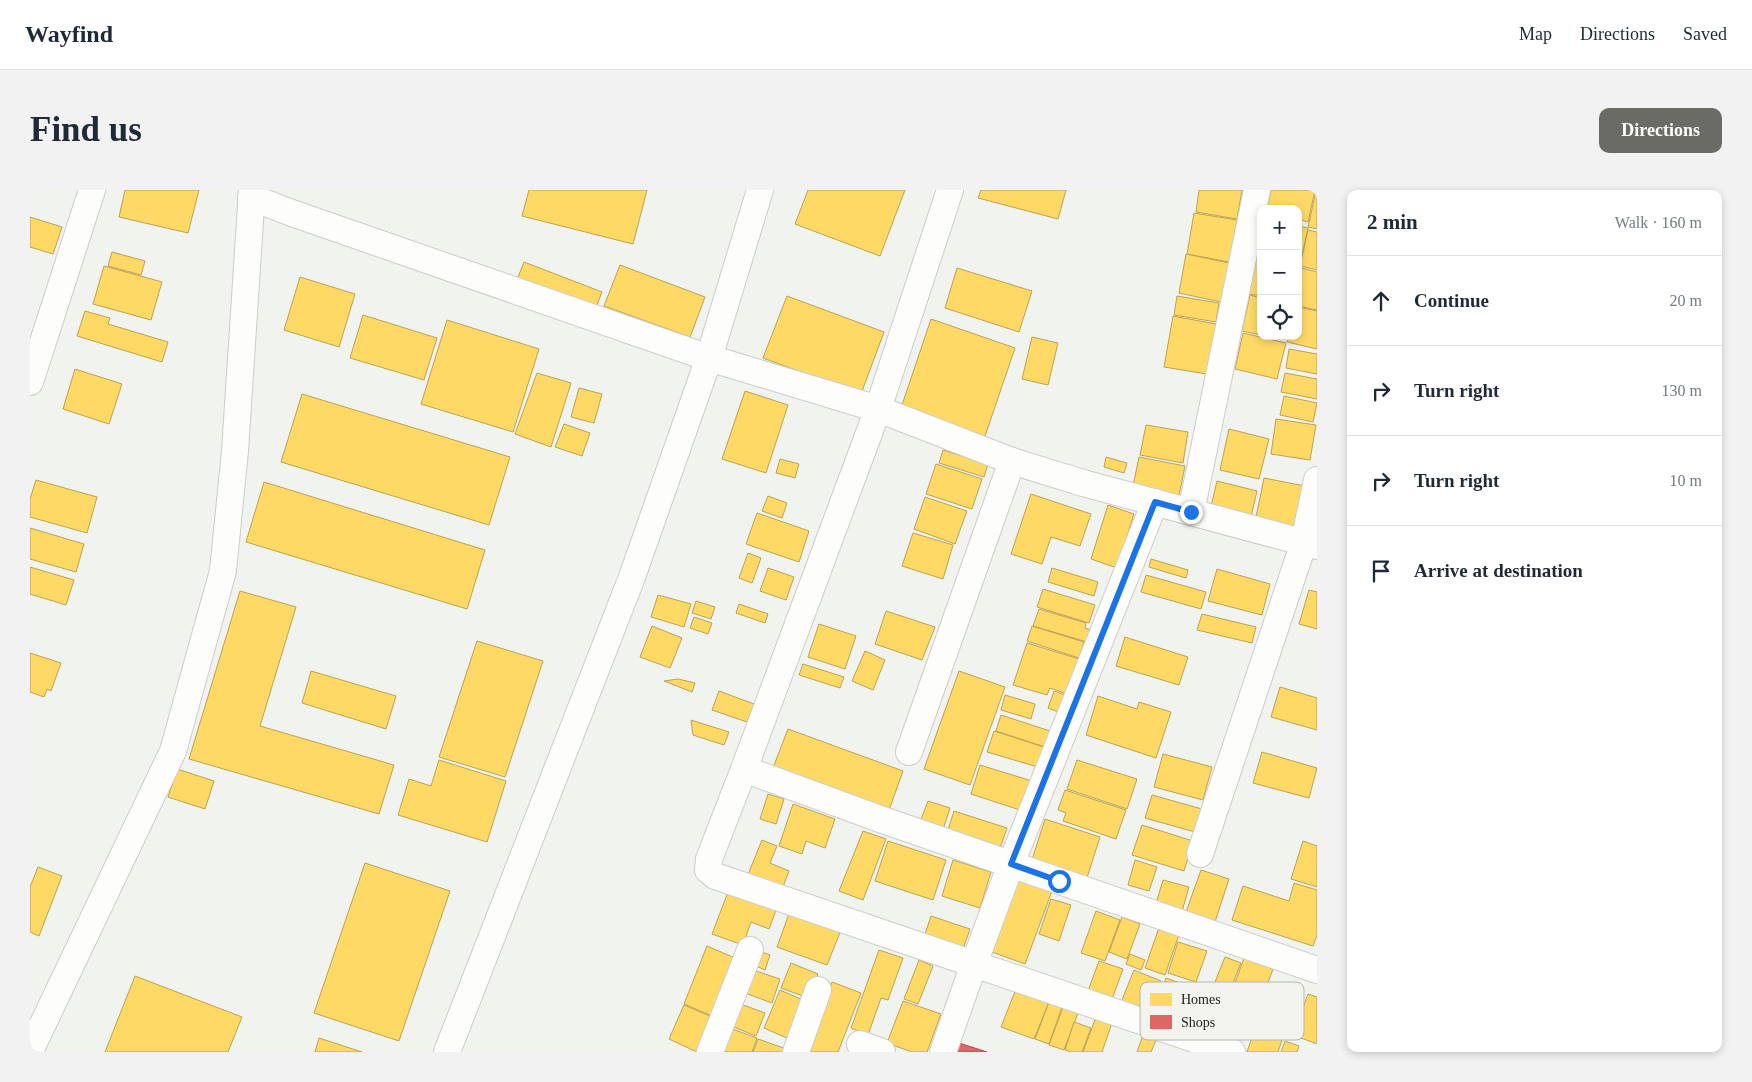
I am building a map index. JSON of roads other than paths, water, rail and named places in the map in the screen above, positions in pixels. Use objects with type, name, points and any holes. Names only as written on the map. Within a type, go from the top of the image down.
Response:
[{"type":"street","points":[[30,382],[92,190]]},
{"type":"street","points":[[447,1052],[632,577],[709,358],[760,190]]},
{"type":"street","points":[[950,190],[878,409],[709,859],[708,870],[715,876],[1140,1021]]},
{"type":"street","points":[[1191,512],[1257,190]]},
{"type":"street","points":[[30,1051],[174,751],[223,571],[235,451],[251,193],[289,212],[709,358],[878,409],[1012,461],[1083,483],[1310,544]]},
{"type":"street","points":[[910,752],[1012,461]]},
{"type":"street","points":[[1200,854],[1310,544],[1317,480]]},
{"type":"street","points":[[943,1052],[1011,864],[1155,502]]},
{"type":"street","points":[[744,769],[880,819],[1317,970]]},
{"type":"street","points":[[710,1052],[750,950]]},
{"type":"street","points":[[796,1052],[818,990]]},
{"type":"street","points":[[1197,1040],[1232,1052]]}]
